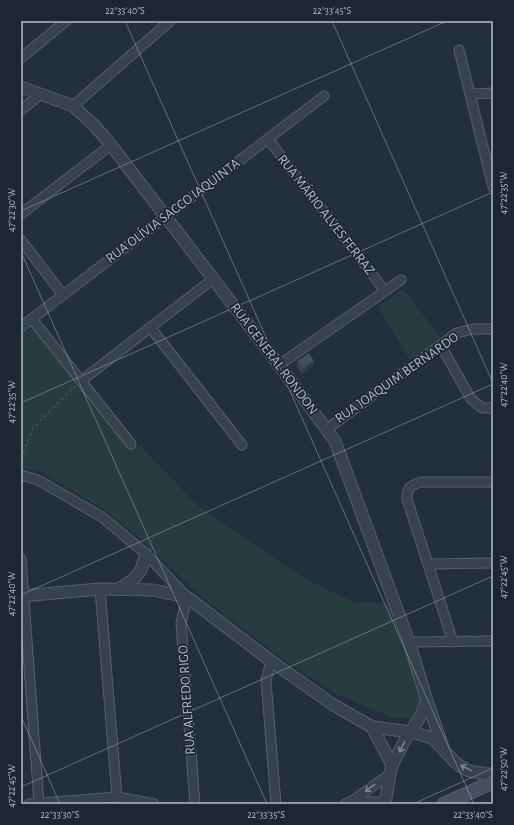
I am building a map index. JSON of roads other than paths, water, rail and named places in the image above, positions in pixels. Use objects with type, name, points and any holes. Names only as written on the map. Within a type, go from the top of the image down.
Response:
[{"type":"main road","points":[[444,804],[493,782]]},
{"type":"street","points":[[21,58],[66,21]]},
{"type":"street","points":[[73,106],[170,21]]},
{"type":"street","points":[[459,50],[491,171],[493,187]]},
{"type":"street","name":"RUA GENERAL RONDON","points":[[21,86],[73,106],[94,125],[280,365],[336,441],[410,642],[427,701],[444,750]]},
{"type":"street","points":[[470,94],[493,93]]},
{"type":"street","points":[[21,110],[40,94]]},
{"type":"street","name":"RUA OLÍVIA SACCO IAQUINTA","points":[[21,327],[324,96]]},
{"type":"street","name":"RUA MÁRIO ALVES FERRAZ","points":[[268,139],[385,291]]},
{"type":"street","points":[[21,214],[111,145]]},
{"type":"street","points":[[21,240],[63,295]]},
{"type":"street","points":[[81,380],[212,278]]},
{"type":"street","points":[[280,365],[401,280]]},
{"type":"street","points":[[32,319],[131,444]]},
{"type":"street","points":[[150,327],[242,445]]},
{"type":"street","name":"RUA JOAQUIM BERNARDO","points":[[327,429],[457,333],[473,329],[493,329]]},
{"type":"street","points":[[441,346],[472,399],[482,408],[493,408]]},
{"type":"street","points":[[21,475],[38,480],[102,517],[146,554],[187,597],[271,661],[332,704],[372,727],[391,770]]},
{"type":"street","points":[[453,642],[407,499],[407,492],[412,485],[421,482],[493,482]]},
{"type":"street","points":[[120,589],[133,580],[141,570],[146,554]]},
{"type":"street","points":[[21,559],[22,596],[39,803]]},
{"type":"street","points":[[428,564],[493,563]]},
{"type":"street","points":[[22,596],[100,589],[120,589],[153,590],[187,597]]},
{"type":"street","points":[[100,589],[117,797]]},
{"type":"street","name":"RUA ALFREDO RIGO","points":[[187,597],[181,623],[195,804]]},
{"type":"street","points":[[410,642],[493,641]]},
{"type":"street","points":[[271,661],[266,680],[276,804]]},
{"type":"street","points":[[348,803],[385,803],[391,770],[405,740],[420,717],[427,701]]},
{"type":"street","name":"RUA GENERAL RONDON","points":[[372,727],[411,732],[432,738],[453,760],[469,770],[493,774]]},
{"type":"street","points":[[348,803],[391,770]]},
{"type":"street","points":[[28,804],[117,797],[154,804]]}]
